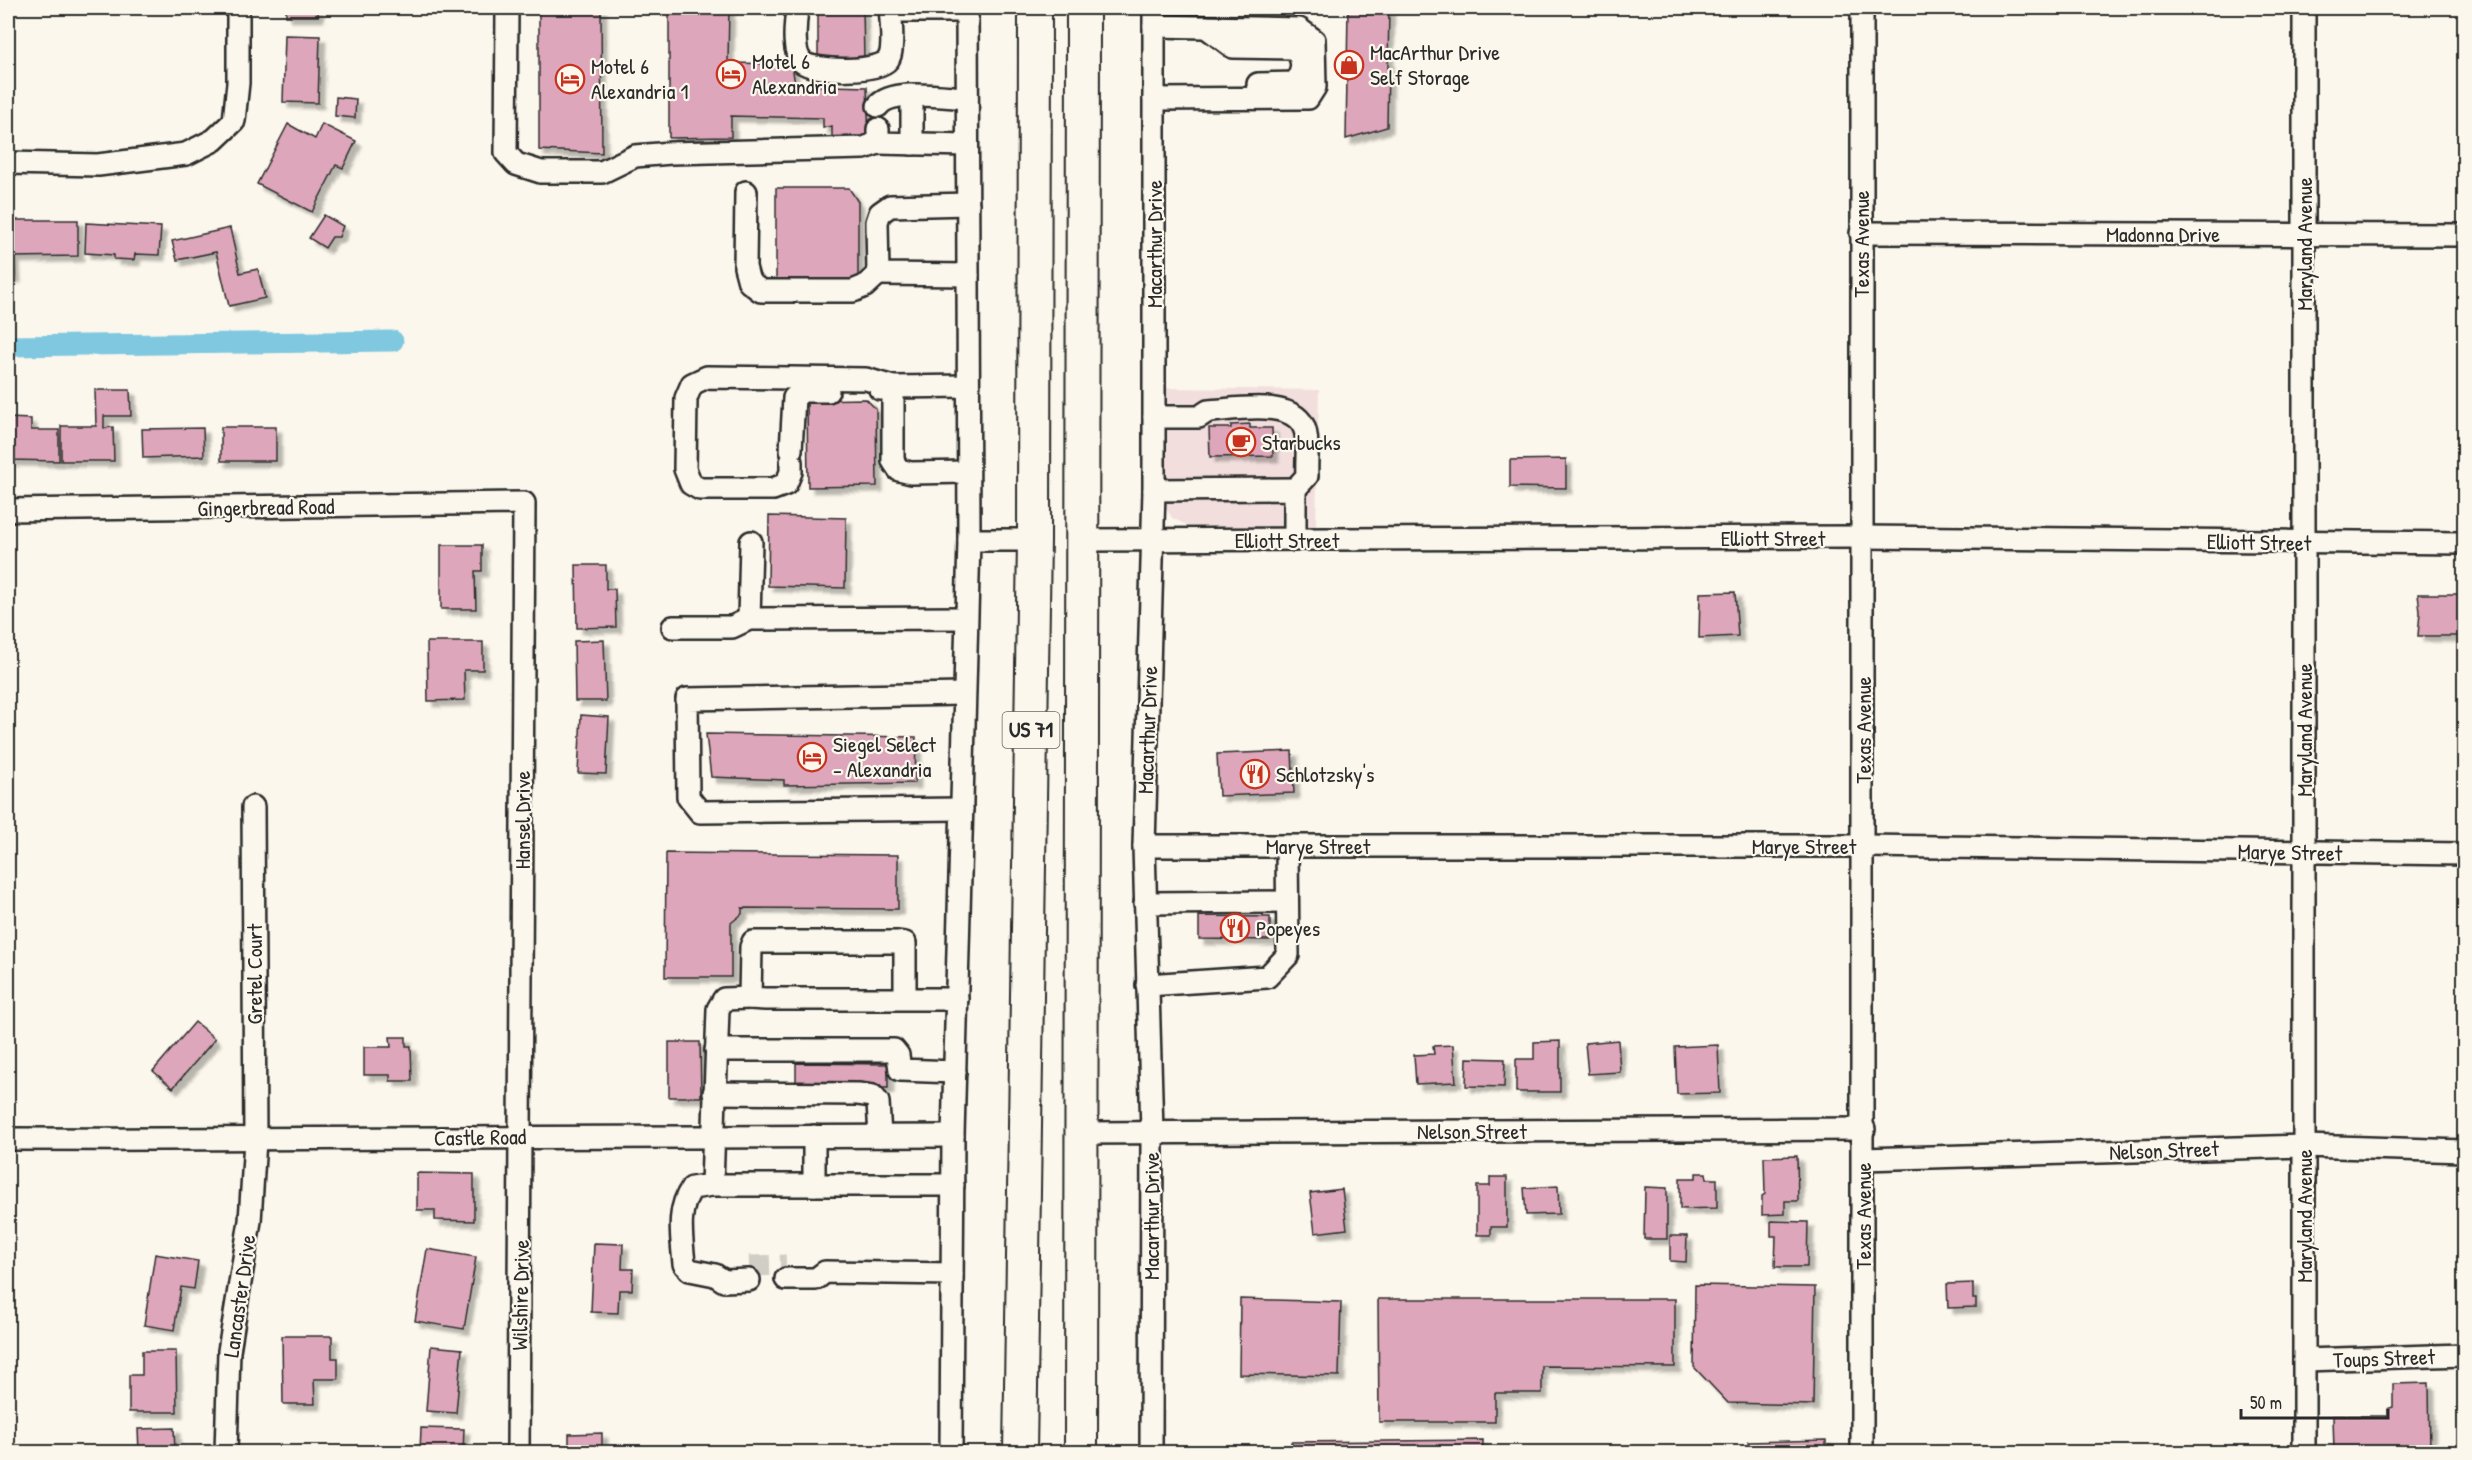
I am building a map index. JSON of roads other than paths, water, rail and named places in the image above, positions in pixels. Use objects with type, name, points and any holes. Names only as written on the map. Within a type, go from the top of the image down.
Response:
[{"type":"highway","name":"US 71","points":[[1020,1452],[1034,540],[1035,8]]},
{"type":"highway","name":"US 71","points":[[1081,1452],[1083,8]]},
{"type":"highway","points":[[1034,540],[1081,540]]},
{"type":"street","points":[[8,163],[98,165],[186,154],[214,140],[234,121],[238,83],[238,8]]},
{"type":"street","points":[[507,8],[507,153],[516,164],[540,172],[602,172],[636,156],[671,153],[864,148],[878,136],[912,144],[968,145]]},
{"type":"street","points":[[796,8],[796,52],[802,62],[815,68],[874,68],[884,65],[890,57],[890,9],[968,9],[969,540],[953,1137],[951,1452]]},
{"type":"street","name":"Texas Avenue","points":[[1862,8],[1864,1129],[1862,1452]]},
{"type":"street","name":"Maryland Avenue","points":[[2304,8],[2304,1452]]},
{"type":"street","points":[[1154,17],[1206,27],[1299,29],[1314,40],[1314,87],[1308,98],[1154,99]]},
{"type":"street","name":"Macarthur Drive","points":[[1151,1452],[1152,1132],[1144,846],[1154,490],[1154,17]]},
{"type":"street","points":[[912,96],[912,144]]},
{"type":"street","points":[[878,106],[883,99],[890,97],[967,98]]},
{"type":"street","points":[[746,192],[745,267],[749,282],[761,291],[853,291],[865,286],[878,274],[968,275]]},
{"type":"street","points":[[878,274],[877,222],[880,213],[890,206],[968,204]]},
{"type":"street","name":"Madonna Drive","points":[[1861,233],[2464,235]]},
{"type":"street","points":[[892,387],[866,379],[707,378],[692,384],[686,398],[686,470],[691,483],[700,489],[773,489],[786,484],[791,472],[794,398],[802,391],[865,391],[892,387],[968,386]]},
{"type":"street","points":[[892,387],[893,461],[899,470],[911,473],[968,472]]},
{"type":"street","points":[[1154,417],[1198,417],[1208,420],[1276,418],[1284,421],[1293,435],[1295,540]]},
{"type":"street","points":[[1154,490],[1294,489]]},
{"type":"street","name":"Gingerbread Road","points":[[8,510],[524,503]]},
{"type":"street","name":"Hansel Drive","points":[[521,1137],[524,503]]},
{"type":"street","name":"Elliott Street","points":[[1081,540],[1862,537],[2464,543]]},
{"type":"street","points":[[969,540],[1034,540]]},
{"type":"street","points":[[749,619],[751,542]]},
{"type":"street","points":[[673,627],[732,627],[749,619],[966,618]]},
{"type":"street","points":[[962,808],[700,812],[688,797],[687,699],[964,694]]},
{"type":"street","name":"Gretel Court","points":[[253,807],[255,1140]]},
{"type":"street","name":"Marye Street","points":[[1144,846],[1863,846],[2464,854]]},
{"type":"street","points":[[1147,985],[1267,977],[1288,955],[1282,902],[1287,846]]},
{"type":"street","points":[[1145,903],[1282,902]]},
{"type":"street","points":[[750,998],[753,942],[898,942],[904,944],[905,999]]},
{"type":"street","points":[[712,1185],[718,1009],[721,1003],[728,998],[957,999]]},
{"type":"street","points":[[716,1050],[894,1050],[898,1055],[900,1070],[955,1072]]},
{"type":"street","points":[[714,1093],[873,1096],[878,1102],[880,1136]]},
{"type":"street","name":"Nelson Street","points":[[1081,1133],[1864,1129]]},
{"type":"street","name":"Wilshire Drive","points":[[518,1452],[521,1137]]},
{"type":"street","points":[[814,1137],[814,1185]]},
{"type":"street","name":"Castle Road","points":[[8,1139],[953,1137]]},
{"type":"street","name":"Lancaster Drive","points":[[226,1452],[229,1351],[250,1221],[255,1140]]},
{"type":"street","name":"Nelson Street","points":[[1863,1159],[2304,1146],[2464,1151]]},
{"type":"street","points":[[749,1273],[722,1269],[715,1275],[690,1270],[684,1264],[681,1216],[684,1198],[692,1188],[712,1185],[953,1185]]},
{"type":"street","points":[[786,1272],[816,1279],[825,1272],[952,1274]]},
{"type":"street","name":"Toups Street","points":[[2304,1360],[2464,1355]]},
{"type":"waterway","points":[[8,346],[393,341]]},
{"type":"tunnel","points":[[749,1266],[786,1265]]},
{"type":"place","name":"MacArthur Drive Self Storage","points":[[1349,65]]},
{"type":"place","name":"Motel 6 Alexandria","points":[[731,74]]},
{"type":"place","name":"Motel 6 Alexandria 1","points":[[570,79]]},
{"type":"place","name":"Starbucks","points":[[1241,442]]},
{"type":"place","name":"Siegel Select - Alexandria","points":[[812,757]]},
{"type":"place","name":"Schlotzsky's","points":[[1255,774]]},
{"type":"place","name":"Popeyes","points":[[1235,928]]}]
